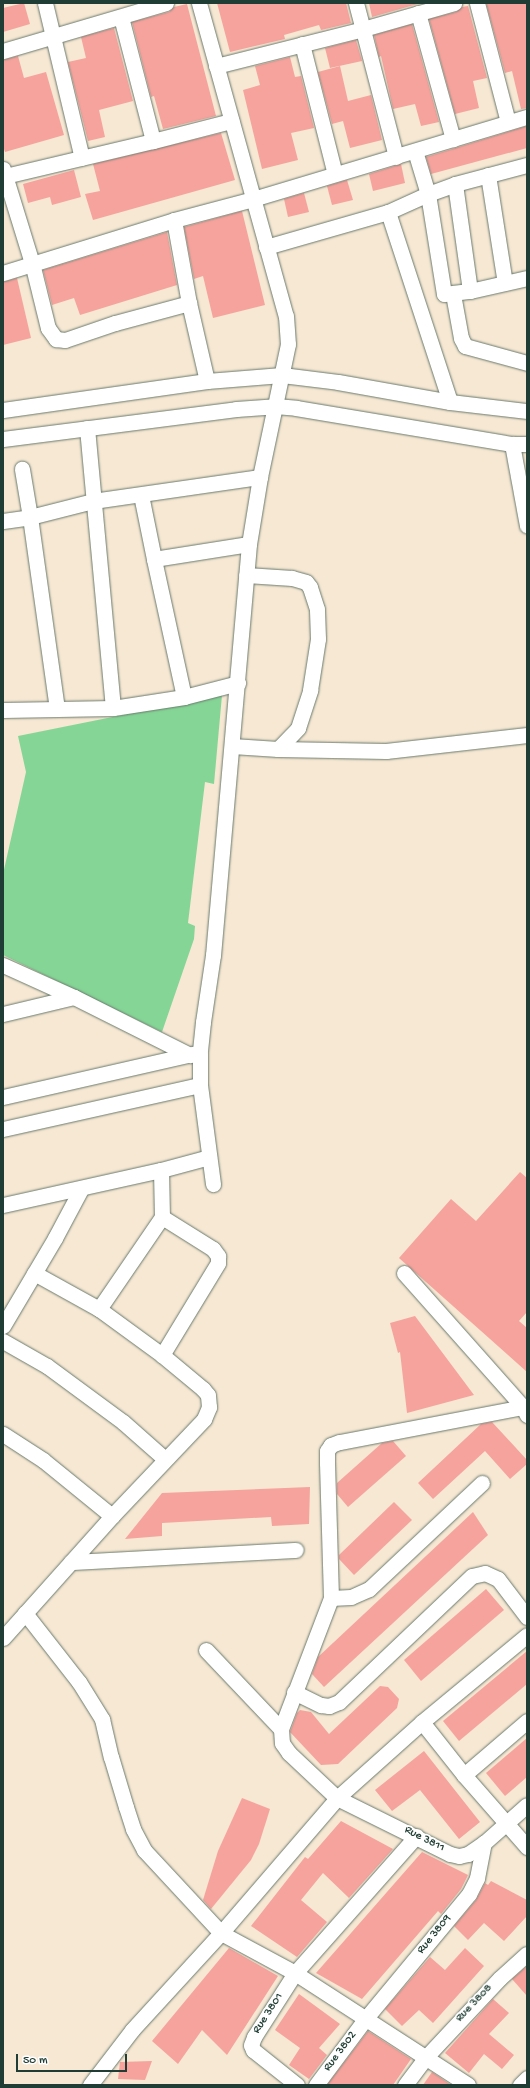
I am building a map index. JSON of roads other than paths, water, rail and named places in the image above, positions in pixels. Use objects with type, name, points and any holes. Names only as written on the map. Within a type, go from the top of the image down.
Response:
[{"type":"street","points":[[45,3],[82,158]]},
{"type":"street","points":[[3,51],[53,38],[166,3]]},
{"type":"street","points":[[199,3],[286,316],[288,330],[287,351],[260,477],[249,544],[213,955],[195,1054],[213,1184]]},
{"type":"street","points":[[356,3],[396,157]]},
{"type":"street","points":[[216,66],[363,29],[454,3]]},
{"type":"street","points":[[477,3],[508,122]]},
{"type":"street","points":[[418,13],[453,139]]},
{"type":"street","points":[[121,17],[153,142]]},
{"type":"street","points":[[302,44],[336,174]]},
{"type":"street","points":[[3,273],[174,220],[253,199],[527,117]]},
{"type":"street","points":[[189,303],[115,323],[65,340],[58,340],[54,338],[48,328],[32,263],[4,172],[82,158],[153,142],[231,121]]},
{"type":"street","points":[[415,151],[428,194],[444,294],[470,291],[527,278]]},
{"type":"street","points":[[266,247],[388,212],[455,184],[527,165]]},
{"type":"street","points":[[488,175],[505,283]]},
{"type":"street","points":[[455,184],[470,291]]},
{"type":"street","points":[[388,212],[450,402]]},
{"type":"street","points":[[174,220],[189,303],[207,381]]},
{"type":"street","points":[[453,294],[461,338],[465,346],[527,363]]},
{"type":"street","points":[[3,410],[207,381],[282,375],[338,382],[450,402],[527,411]]},
{"type":"street","points":[[3,439],[236,408],[275,406],[296,408],[520,444],[527,526]]},
{"type":"street","points":[[87,428],[93,502],[98,533],[113,708]]},
{"type":"street","points":[[22,469],[57,709]]},
{"type":"street","points":[[3,521],[30,517],[93,502],[260,477]]},
{"type":"street","points":[[141,495],[184,697]]},
{"type":"street","points":[[154,558],[249,544]]},
{"type":"street","points":[[246,575],[305,581],[310,587],[317,609],[316,651],[310,690],[302,719],[298,728],[278,749]]},
{"type":"street","points":[[3,710],[113,708],[184,697],[238,683]]},
{"type":"street","points":[[232,746],[278,749],[386,751],[527,735]]},
{"type":"street","points":[[3,965],[195,1054]]},
{"type":"street","points":[[3,1014],[74,997]]},
{"type":"street","points":[[3,1097],[195,1054]]},
{"type":"street","points":[[3,1129],[200,1085]]},
{"type":"street","points":[[3,1206],[161,1170],[209,1157]]},
{"type":"street","points":[[99,1310],[162,1217],[161,1170]]},
{"type":"street","points":[[3,1326],[81,1189]]},
{"type":"street","points":[[162,1217],[213,1249],[218,1256],[218,1263],[162,1355]]},
{"type":"street","points":[[3,1638],[112,1516],[204,1419],[209,1407],[208,1395],[203,1389],[162,1355],[99,1310],[34,1273]]},
{"type":"street","points":[[404,1273],[526,1410]]},
{"type":"street","points":[[3,1341],[53,1371],[123,1422],[165,1459]]},
{"type":"street","points":[[206,1650],[280,1729],[331,1598],[327,1451],[331,1445],[347,1440],[526,1410]]},
{"type":"street","points":[[3,1434],[43,1460],[112,1516]]},
{"type":"street","points":[[331,1598],[351,1597],[369,1589],[482,1483]]},
{"type":"street","points":[[71,1562],[296,1550]]},
{"type":"street","points":[[294,1692],[321,1705],[329,1706],[339,1702],[472,1576],[484,1573],[498,1579],[527,1617]]},
{"type":"street","points":[[26,1613],[79,1682],[102,1719],[111,1758],[133,1829],[144,1850],[221,1933],[295,1973],[468,2085]]},
{"type":"street","points":[[90,2085],[132,2030],[221,1933],[337,1798],[422,1722],[527,1635]]},
{"type":"street","points":[[464,1774],[527,1721]]},
{"type":"street","points":[[422,1722],[464,1774],[527,1847]]},
{"type":"street","name":"Rue 3811","points":[[280,1729],[282,1743],[289,1753],[337,1798],[450,1854],[459,1856],[468,1854],[484,1843],[527,1805]]},
{"type":"street","points":[[295,1973],[416,1836]]},
{"type":"street","name":"Rue 3809","points":[[366,2018],[469,1894],[477,1878],[484,1843]]},
{"type":"street","name":"Rue 3808","points":[[405,2085],[426,2057],[500,1978],[527,1954]]},
{"type":"street","name":"Rue 3801","points":[[295,1973],[254,2037],[251,2045],[258,2055],[297,2085]]},
{"type":"street","name":"Rue 3802","points":[[316,2085],[366,2018]]},
{"type":"street","points":[[520,2085],[527,2078]]}]
